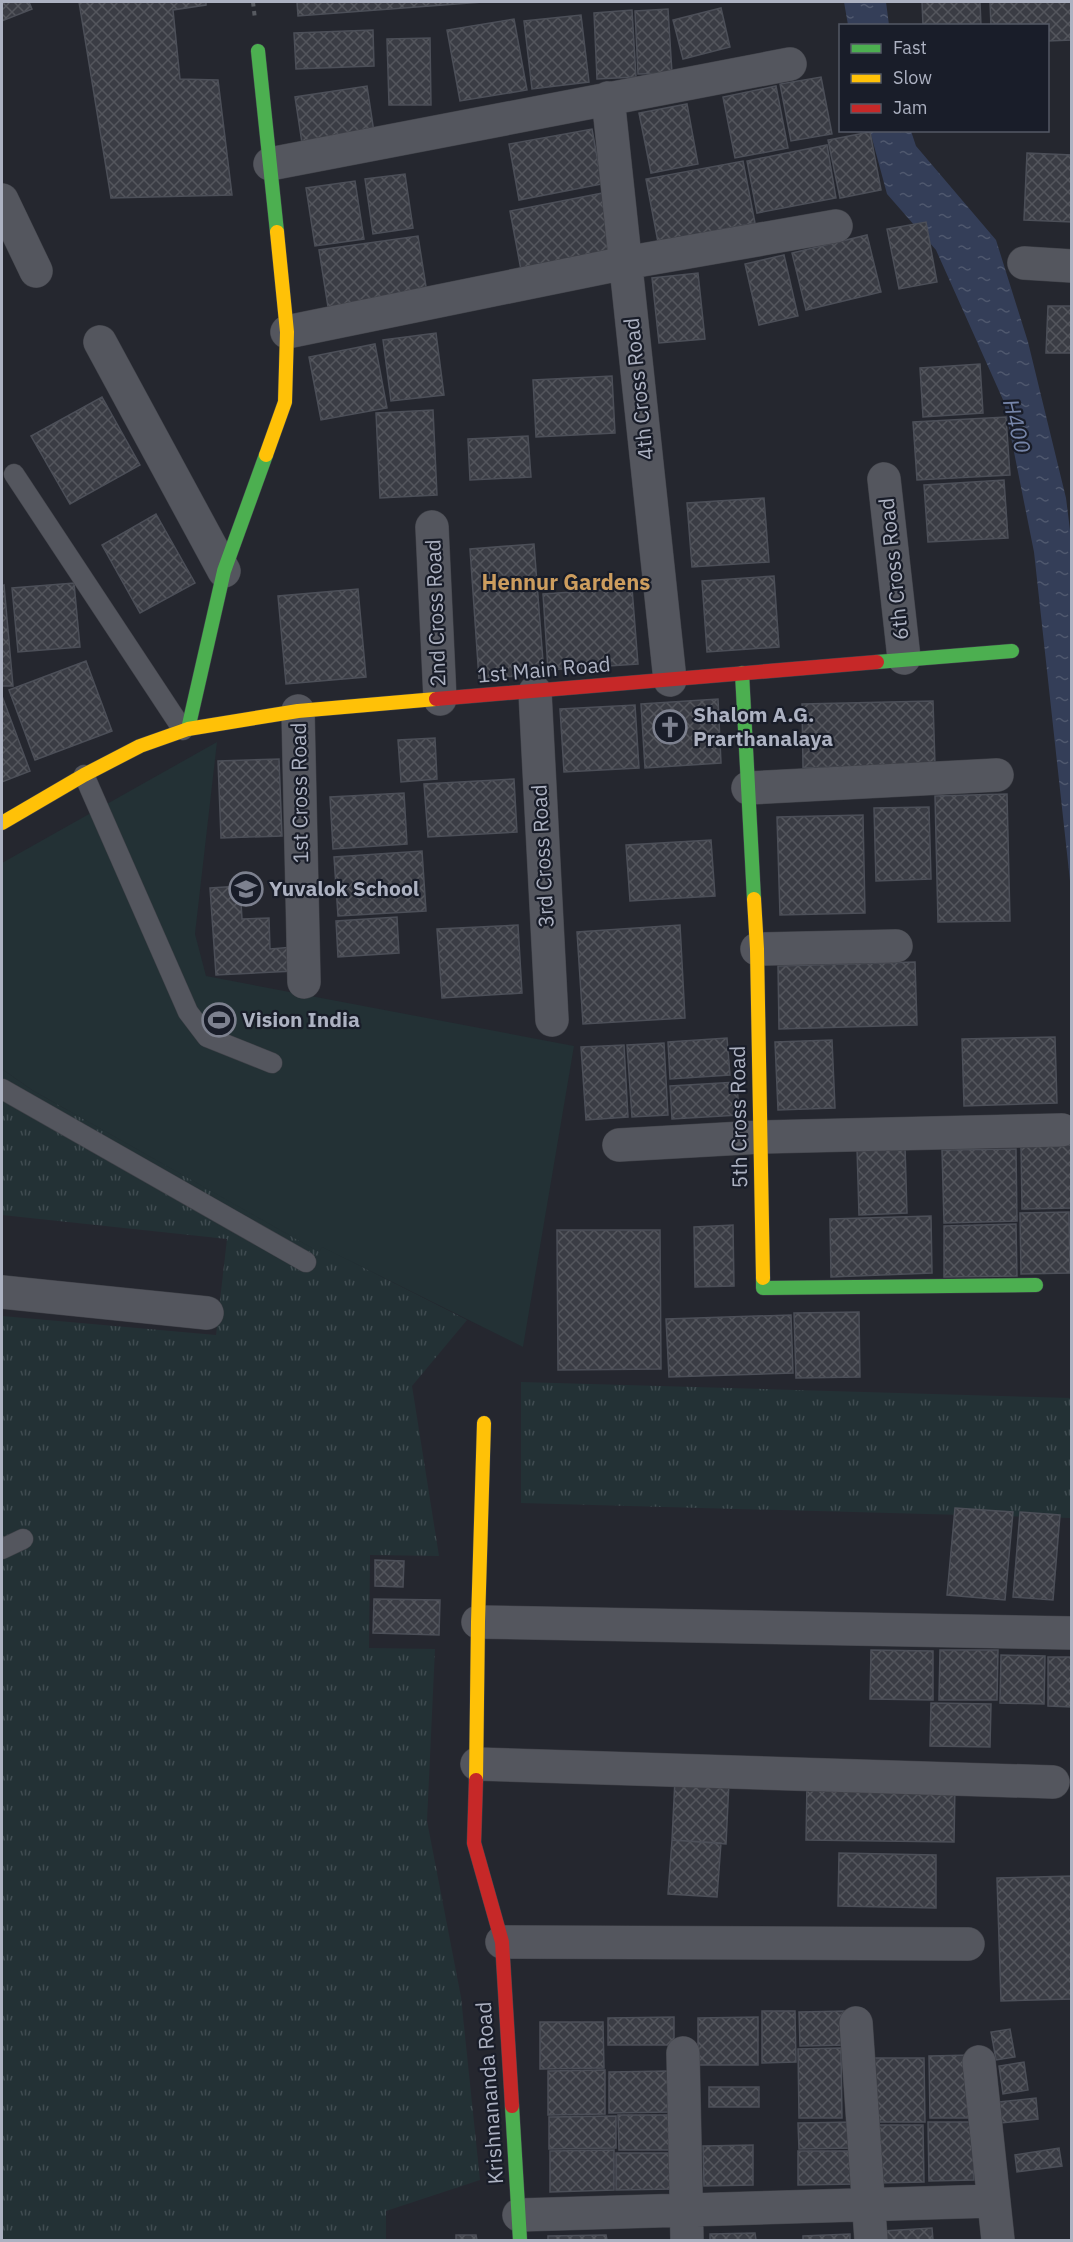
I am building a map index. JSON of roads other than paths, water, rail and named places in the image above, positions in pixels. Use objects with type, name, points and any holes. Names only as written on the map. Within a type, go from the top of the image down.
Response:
[{"type":"street","points":[[185,729],[224,572],[285,402],[287,332],[258,51]]},
{"type":"street","points":[[270,164],[790,64]]},
{"type":"street","name":"4th Cross Road","points":[[608,98],[670,680]]},
{"type":"street","points":[[2,200],[36,271]]},
{"type":"street","points":[[287,332],[625,263],[836,226]]},
{"type":"street","points":[[1024,263],[1071,266]]},
{"type":"street","points":[[100,342],[224,572]]},
{"type":"street","name":"6th Cross Road","points":[[884,479],[904,658]]},
{"type":"street","name":"2nd Cross Road","points":[[432,527],[440,699]]},
{"type":"street","name":"1st Main Road","points":[[2,823],[84,775],[140,746],[185,729],[298,711],[535,693],[904,658],[1012,651]]},
{"type":"street","name":"5th Cross Road","points":[[742,673],[757,949],[763,1288],[1036,1286]]},
{"type":"street","name":"3rd Cross Road","points":[[535,693],[552,1020]]},
{"type":"street","name":"1st Cross Road","points":[[298,711],[303,982]]},
{"type":"street","points":[[748,788],[997,775]]},
{"type":"street","points":[[757,949],[896,946]]},
{"type":"street","points":[[619,1145],[760,1137],[1062,1130]]},
{"type":"street","points":[[2,1292],[207,1313]]},
{"type":"street","name":"Krishnananda Road","points":[[484,1423],[474,1843],[502,1942],[519,2228]]},
{"type":"street","points":[[478,1622],[1071,1633]]},
{"type":"street","points":[[477,1764],[1053,1782]]},
{"type":"street","points":[[502,1942],[968,1944]]},
{"type":"street","points":[[856,2023],[871,2241]]},
{"type":"street","points":[[683,2053],[687,2225]]},
{"type":"street","points":[[979,2062],[998,2241]]},
{"type":"street","points":[[519,2228],[687,2225],[868,2205],[993,2201]]},
{"type":"lane","points":[[14,474],[185,729]]},
{"type":"lane","points":[[84,775],[188,1012],[196,1025],[207,1037],[272,1063]]},
{"type":"lane","points":[[2,1089],[306,1262]]},
{"type":"lane","points":[[2,1549],[23,1539]]},
{"type":"water","points":[[844,2],[886,2],[889,24],[848,24]]},
{"type":"water","name":"H400","points":[[870,132],[911,132],[916,146],[996,240],[1028,342],[1066,498],[1071,538],[1071,890],[1034,552],[1004,402],[936,250],[887,194]]},
{"type":"place","name":"Shalom A.G. Prarthanalaya","points":[[670,727]]},
{"type":"place","name":"Yuvalok School","points":[[246,889]]},
{"type":"place","name":"Vision India","points":[[219,1020]]},
{"type":"district","name":"Hennur Gardens","points":[[566,582]]}]
